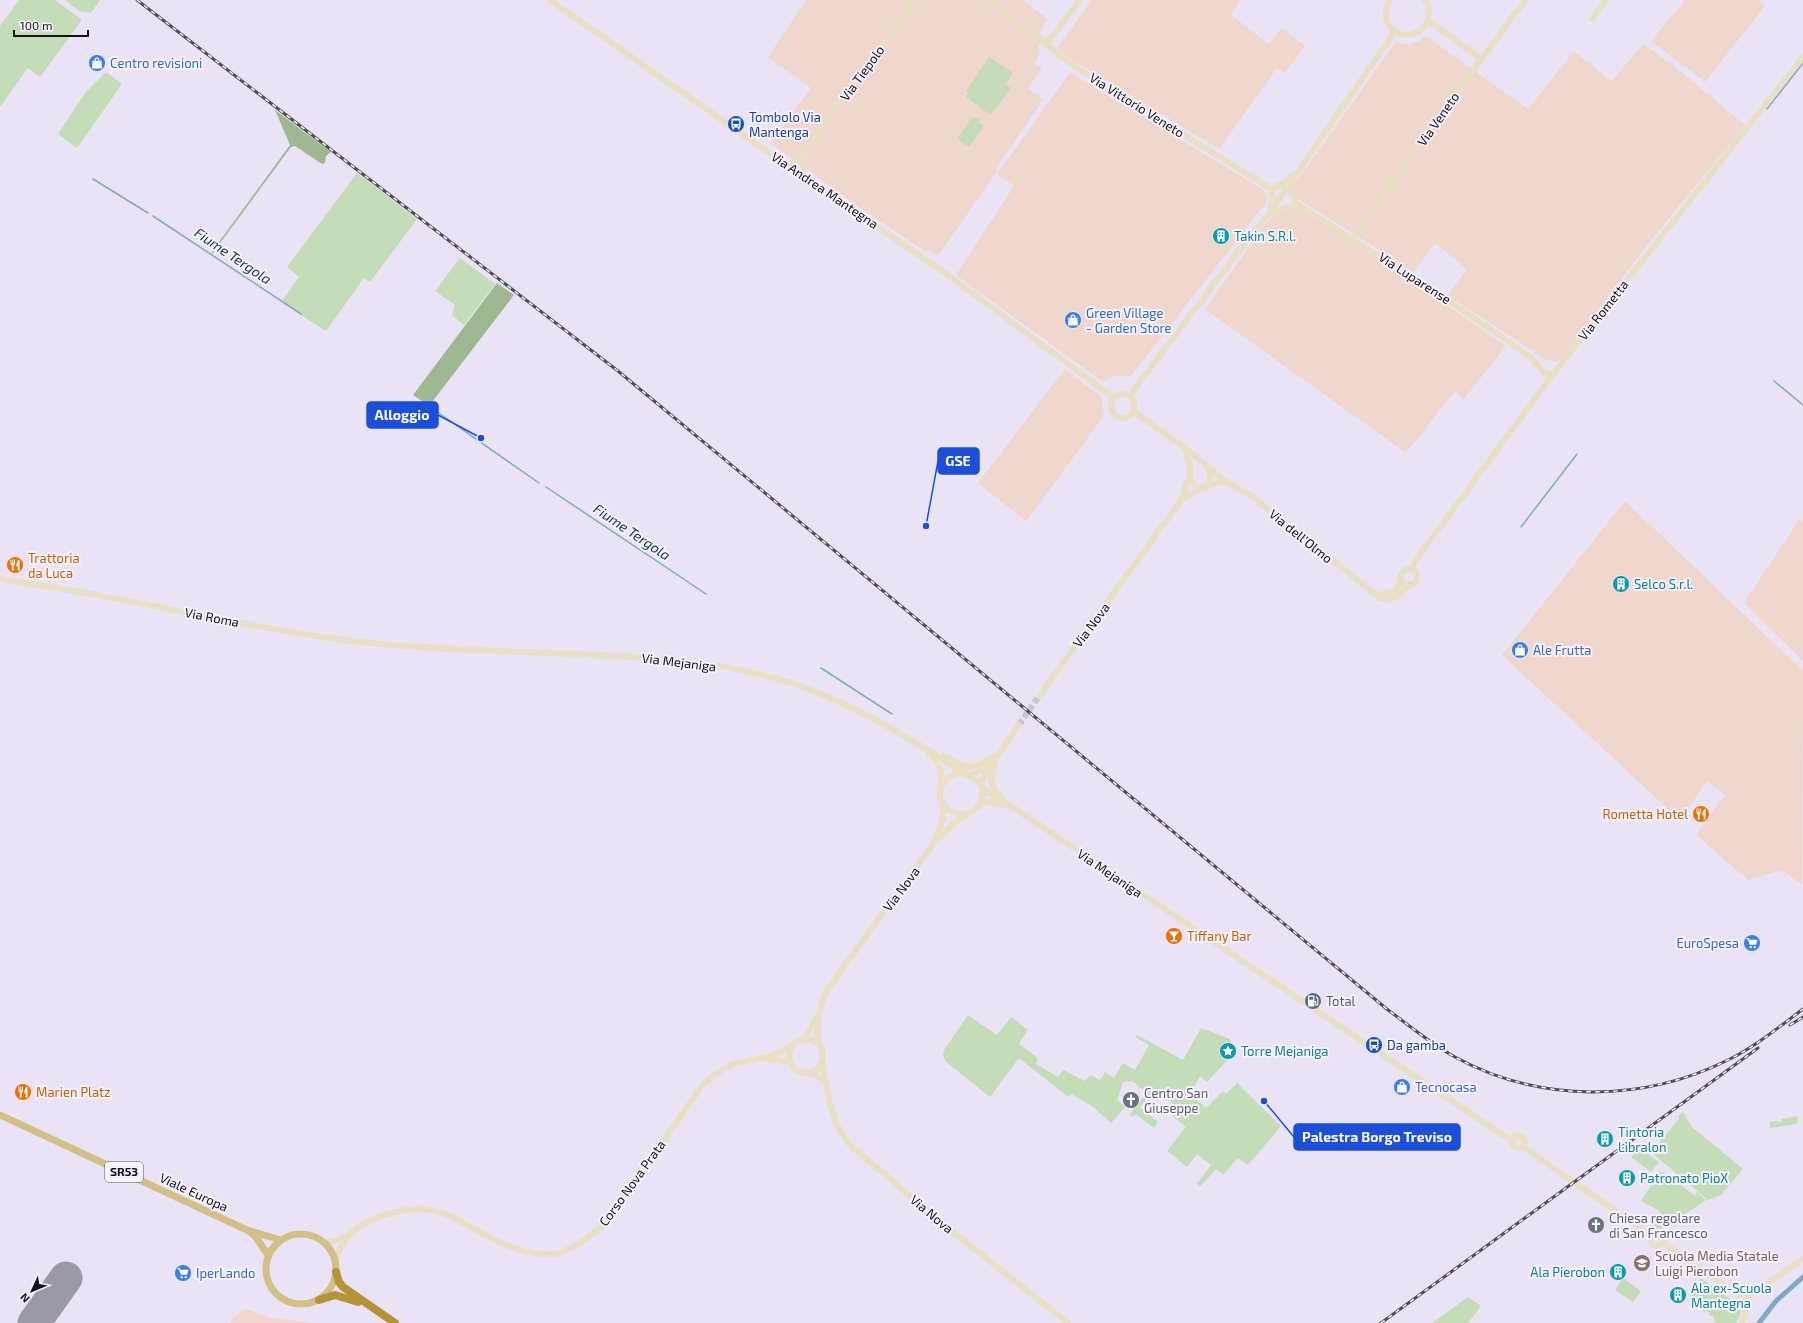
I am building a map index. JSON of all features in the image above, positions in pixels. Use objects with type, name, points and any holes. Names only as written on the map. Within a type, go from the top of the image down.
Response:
[{"type":"highway","points":[[336,1272],[339,1282],[343,1287],[395,1323]]},
{"type":"highway","points":[[319,1300],[330,1296],[340,1296],[356,1301],[376,1311]]},
{"type":"main road","name":"Via Andrea Mantegna","points":[[550,0],[945,273],[1113,397]]},
{"type":"main road","name":"Via Tiepolo","points":[[792,168],[795,161],[808,147],[916,0]]},
{"type":"main road","name":"Via Vittorio Veneto","points":[[987,0],[1076,67],[1271,188]]},
{"type":"main road","points":[[1046,44],[1080,0]]},
{"type":"main road","points":[[1390,0],[1386,8],[1387,20],[1394,31],[1407,35],[1420,31],[1428,20],[1430,13],[1425,0]]},
{"type":"main road","name":"Via Veneto","points":[[1353,239],[1481,59],[1525,0]]},
{"type":"main road","points":[[1592,19],[1605,2],[1598,0]]},
{"type":"main road","points":[[1428,20],[1481,59]]},
{"type":"main road","points":[[1130,396],[1242,246],[1269,214],[1293,176],[1394,31]]},
{"type":"main road","name":"Via Rometta","points":[[1412,570],[1418,558],[1438,530],[1553,374],[1803,57]]},
{"type":"main road","name":"Via Tiepolo","points":[[803,175],[803,161],[808,147]]},
{"type":"main road","name":"Via Tiepolo","points":[[792,168],[803,161]]},
{"type":"main road","points":[[1269,214],[1273,200],[1271,188],[1282,184],[1293,176]]},
{"type":"main road","points":[[1269,214],[1297,204],[1290,191],[1293,176]]},
{"type":"main road","name":"Via Luparense","points":[[1297,204],[1450,301],[1529,356],[1545,373],[1553,374]]},
{"type":"main road","points":[[1123,393],[1130,396],[1135,403],[1134,412],[1125,418],[1115,415],[1110,407],[1113,397],[1123,393]]},
{"type":"main road","name":"Via dell'Olmo","points":[[1134,412],[1185,448],[1201,463],[1225,481],[1237,486],[1250,495],[1375,595],[1388,600],[1400,595],[1410,585]]},
{"type":"main road","points":[[1185,448],[1191,481],[1198,488]]},
{"type":"main road","points":[[1182,499],[1190,472],[1196,465],[1201,463]]},
{"type":"main road","points":[[1207,485],[1210,478],[1209,469]]},
{"type":"main road","points":[[1182,499],[1198,488],[1225,481]]},
{"type":"main road","name":"Via Nova","points":[[1040,696],[1182,499]]},
{"type":"main road","name":"Via Rometta","points":[[1375,595],[1390,594],[1397,588],[1405,570],[1412,570],[1416,573],[1417,578],[1415,583],[1410,585]]},
{"type":"main road","name":"Via Roma","points":[[0,579],[103,596],[310,636],[426,648]]},
{"type":"main road","points":[[1401,579],[1403,582],[1410,585]]},
{"type":"main road","name":"Via Mejaniga","points":[[426,648],[614,655],[687,661],[779,680],[819,694],[877,720],[976,779],[981,787],[1506,1137],[1513,1139]]},
{"type":"main road","points":[[976,809],[981,800],[981,787],[985,774],[1019,725]]},
{"type":"main road","name":"Via Mejaniga","points":[[917,743],[932,756],[939,765],[942,785],[940,798],[943,804]]},
{"type":"main road","name":"Via Mejaniga","points":[[928,750],[969,768],[977,767],[996,757]]},
{"type":"main road","points":[[942,785],[945,780],[954,774],[967,774],[983,768],[996,757]]},
{"type":"main road","name":"Via Mejaniga","points":[[996,757],[991,775],[992,783],[996,793],[1004,801]]},
{"type":"main road","name":"Via Mejaniga","points":[[966,814],[990,802],[1001,804],[1017,810]]},
{"type":"main road","points":[[943,804],[953,813],[966,814]]},
{"type":"main road","name":"Via Nova","points":[[933,844],[943,819],[943,804]]},
{"type":"main road","name":"Via Nova","points":[[966,814],[954,823],[933,844],[833,981],[824,996],[817,1029],[818,1043],[824,1055],[822,1064],[830,1104],[836,1124],[849,1144],[943,1224],[1068,1323]]},
{"type":"main road","name":"Via Nova","points":[[791,1047],[794,1043],[804,1038],[819,1014]]},
{"type":"main road","points":[[804,1038],[814,1040],[818,1043]]},
{"type":"main road","points":[[791,1047],[789,1052],[790,1062],[796,1070],[805,1074],[810,1073],[815,1071],[822,1064]]},
{"type":"main road","name":"Corso Nova Prata","points":[[350,1235],[366,1223],[383,1215],[404,1209],[424,1210],[444,1213],[516,1250],[555,1254],[583,1241],[609,1220],[701,1087],[715,1074],[733,1064],[760,1058],[791,1047]]},
{"type":"main road","name":"Corso Nova Prata","points":[[760,1058],[790,1062]]},
{"type":"main road","points":[[810,1073],[826,1083]]},
{"type":"main road","name":"Viale Europa","points":[[0,1115],[247,1230],[281,1240]]},
{"type":"main road","points":[[1523,1147],[1525,1142],[1523,1137],[1517,1136],[1513,1139],[1513,1144],[1515,1147],[1523,1147],[1651,1235]]},
{"type":"main road","name":"Viale Europa","points":[[247,1230],[255,1236],[268,1255]]},
{"type":"main road","points":[[1651,1235],[1656,1232],[1661,1234],[1664,1238],[1663,1243]]},
{"type":"main road","points":[[336,1263],[331,1251],[323,1242],[310,1235],[302,1234],[288,1236],[281,1240],[268,1255],[266,1273],[269,1284],[276,1294],[283,1299],[296,1304],[310,1303],[319,1300],[331,1288],[336,1272],[337,1254],[350,1235]]},
{"type":"main road","points":[[323,1242],[334,1241],[350,1235]]},
{"type":"main road","points":[[1651,1235],[1650,1240],[1653,1245],[1658,1246],[1663,1243]]},
{"type":"main road","points":[[1663,1243],[1735,1291],[1748,1296]]},
{"type":"main road","points":[[1742,1323],[1746,1312],[1748,1296],[1803,1259]]},
{"type":"main road","points":[[1735,1291],[1746,1306]]},
{"type":"shaded area","points":[[806,0],[1023,0],[1048,19],[1039,33],[1045,37],[1038,47],[1040,52],[1035,64],[1042,69],[1028,88],[1043,100],[996,168],[998,170],[938,256],[929,249],[926,252],[862,209],[770,143],[811,88],[768,57]]},
{"type":"shaded area","points":[[1092,0],[1241,0],[1231,15],[1269,44],[1281,28],[1305,46],[1285,73],[1277,68],[1219,149],[1072,60],[1057,48]]},
{"type":"shaded area","points":[[1685,0],[1758,0],[1765,6],[1705,82],[1651,41]]},
{"type":"shaded area","points":[[1426,36],[1528,109],[1574,51],[1611,81],[1644,44],[1675,67],[1745,125],[1644,249],[1563,357],[1557,362],[1545,359],[1447,295],[1467,269],[1435,243],[1414,272],[1295,197],[1292,192],[1293,186],[1396,42],[1405,45],[1419,41]]},
{"type":"shaded area","points":[[1070,73],[1264,190],[1267,197],[1265,204],[1131,376],[1113,376],[1103,382],[956,275],[1014,186],[997,174]]},
{"type":"shaded area","points":[[1297,207],[1387,264],[1506,346],[1464,399],[1455,391],[1406,453],[1205,309],[1263,227],[1276,213]]},
{"type":"shaded area","points":[[1065,369],[1101,397],[1104,416],[1026,521],[978,483]]},
{"type":"shaded area","points":[[1625,501],[1803,671],[1802,885],[1782,870],[1748,880],[1696,835],[1725,795],[1707,781],[1680,820],[1502,655]]},
{"type":"shaded area","points":[[1800,519],[1803,522],[1803,661],[1744,603]]},
{"type":"shaded area","points":[[246,1309],[272,1318],[313,1323],[230,1323],[234,1317]]},
{"type":"green space","points":[[19,0],[55,0],[82,20],[40,77],[28,68],[0,107],[0,26]]},
{"type":"green space","points":[[65,0],[100,0],[91,13],[79,11]]},
{"type":"green space","points":[[989,57],[1013,73],[1005,84],[1011,88],[991,115],[966,97],[968,93],[966,91]]},
{"type":"green space","points":[[106,72],[122,84],[77,148],[58,134],[86,92]]},
{"type":"green space","points":[[275,110],[331,152],[326,156],[325,163],[322,164],[295,146],[291,147],[212,254],[211,253],[290,145]]},
{"type":"green space","points":[[975,117],[981,119],[979,122],[984,126],[969,147],[957,139],[970,120]]},
{"type":"green space","points":[[357,173],[417,219],[370,282],[364,278],[326,331],[281,302],[299,277],[287,267]]},
{"type":"green space","points":[[460,258],[495,284],[464,325],[452,315],[455,305],[435,291]]},
{"type":"green space","points":[[497,283],[514,295],[429,406],[413,395]]},
{"type":"green space","points":[[968,1015],[997,1035],[1011,1017],[1028,1030],[1019,1044],[1038,1058],[1036,1064],[1058,1077],[1063,1070],[1085,1081],[1090,1075],[1100,1080],[1105,1072],[1114,1078],[1123,1063],[1135,1070],[1149,1045],[1135,1037],[1137,1035],[1183,1060],[1201,1028],[1230,1039],[1234,1053],[1207,1082],[1200,1076],[1190,1094],[1206,1108],[1223,1091],[1226,1094],[1238,1082],[1240,1086],[1281,1126],[1248,1165],[1238,1158],[1223,1175],[1216,1169],[1200,1187],[1197,1184],[1211,1165],[1197,1154],[1187,1167],[1167,1151],[1186,1127],[1168,1112],[1173,1104],[1154,1090],[1140,1107],[1158,1122],[1154,1128],[1136,1114],[1133,1117],[1129,1115],[1147,1093],[1132,1081],[1123,1082],[1117,1100],[1125,1107],[1111,1123],[1092,1106],[1071,1094],[1068,1097],[1019,1058],[990,1097],[946,1062],[943,1056],[944,1050]]},
{"type":"green space","points":[[1683,1112],[1692,1127],[1743,1169],[1721,1195],[1708,1200],[1651,1152],[1679,1119],[1678,1116]]},
{"type":"green space","points":[[1797,1116],[1797,1124],[1770,1128],[1770,1122],[1778,1121],[1778,1123],[1782,1122],[1782,1119]]},
{"type":"green space","points":[[1638,1147],[1659,1162],[1651,1172],[1631,1157]]},
{"type":"green space","points":[[1661,1171],[1697,1197],[1695,1194],[1697,1192],[1706,1200],[1666,1227],[1660,1229],[1652,1227],[1655,1222],[1658,1224],[1663,1216],[1658,1210],[1641,1201]]},
{"type":"green space","points":[[1623,1278],[1641,1291],[1633,1302],[1615,1290]]},
{"type":"green space","points":[[1701,1278],[1739,1305],[1741,1313],[1736,1323],[1714,1322],[1714,1317],[1709,1315],[1706,1310],[1705,1312],[1693,1304],[1695,1300],[1691,1297],[1695,1291],[1693,1289]]},
{"type":"green space","points":[[1468,1297],[1481,1306],[1468,1323],[1432,1323]]},
{"type":"waterway","name":"Fiume Tergola","points":[[1767,109],[1803,63]]},
{"type":"waterway","name":"Fiume Tergola","points":[[93,179],[148,213]]},
{"type":"waterway","name":"Fiume Tergola","points":[[153,216],[301,314]]},
{"type":"waterway","points":[[1774,381],[1803,405]]},
{"type":"waterway","name":"Fiume Tergola","points":[[433,409],[539,483]]},
{"type":"waterway","name":"Fiume Tergola","points":[[1521,527],[1577,454]]},
{"type":"waterway","name":"Fiume Tergola","points":[[546,487],[706,594]]},
{"type":"waterway","name":"Fiume Tergola","points":[[821,668],[892,714]]},
{"type":"waterway","points":[[1759,1323],[1776,1301],[1803,1277]]},
{"type":"runway","points":[[34,1323],[66,1278]]},
{"type":"tunnel","points":[[1019,725],[1039,696]]},
{"type":"railway","points":[[137,0],[618,371],[1388,1010],[1446,1052],[1487,1072],[1521,1083],[1556,1090],[1591,1092],[1626,1090],[1661,1084],[1695,1074],[1728,1060],[1757,1043],[1803,1009]]},
{"type":"railway","points":[[1790,1025],[1803,1017]]},
{"type":"railway","points":[[1381,1323],[1758,1048]]},
{"type":"place","name":"Centro revisioni","points":[[97,63]]},
{"type":"place","name":"Tombolo Via Mantenga","points":[[736,124]]},
{"type":"place","name":"Takin S.R.l.","points":[[1221,236]]},
{"type":"place","name":"Green Village - Garden Store","points":[[1073,320]]},
{"type":"place","name":"Alloggio","points":[[481,438]]},
{"type":"place","name":"GSE","points":[[926,526]]},
{"type":"place","name":"Trattoria da Luca","points":[[15,565]]},
{"type":"place","name":"Selco S.r.l.","points":[[1621,584]]},
{"type":"place","name":"Ale Frutta","points":[[1520,650]]},
{"type":"place","name":"Rometta Hotel","points":[[1701,814]]},
{"type":"place","name":"Tiffany Bar","points":[[1174,936]]},
{"type":"place","name":"EuroSpesa","points":[[1752,943]]},
{"type":"place","name":"Total","points":[[1313,1001]]},
{"type":"place","name":"Da gamba","points":[[1374,1045]]},
{"type":"place","name":"Torre Mejaniga","points":[[1228,1051]]},
{"type":"place","name":"Tecnocasa","points":[[1402,1087]]},
{"type":"place","name":"Marien Platz","points":[[23,1092]]},
{"type":"place","name":"Centro San Giuseppe","points":[[1131,1100]]},
{"type":"place","name":"Palestra Borgo Treviso","points":[[1264,1101]]},
{"type":"place","name":"Tintoria Libralon","points":[[1605,1139]]},
{"type":"place","name":"Patronato PioX","points":[[1627,1178]]},
{"type":"place","name":"Chiesa regolare di San Francesco","points":[[1596,1225]]},
{"type":"place","name":"Scuola Media Statale Luigi Pierobon","points":[[1642,1263]]},
{"type":"place","name":"Ala Pierobon","points":[[1618,1272]]},
{"type":"place","name":"IperLando","points":[[183,1273]]},
{"type":"place","name":"Ala ex-Scuola Mantegna","points":[[1678,1295]]}]
